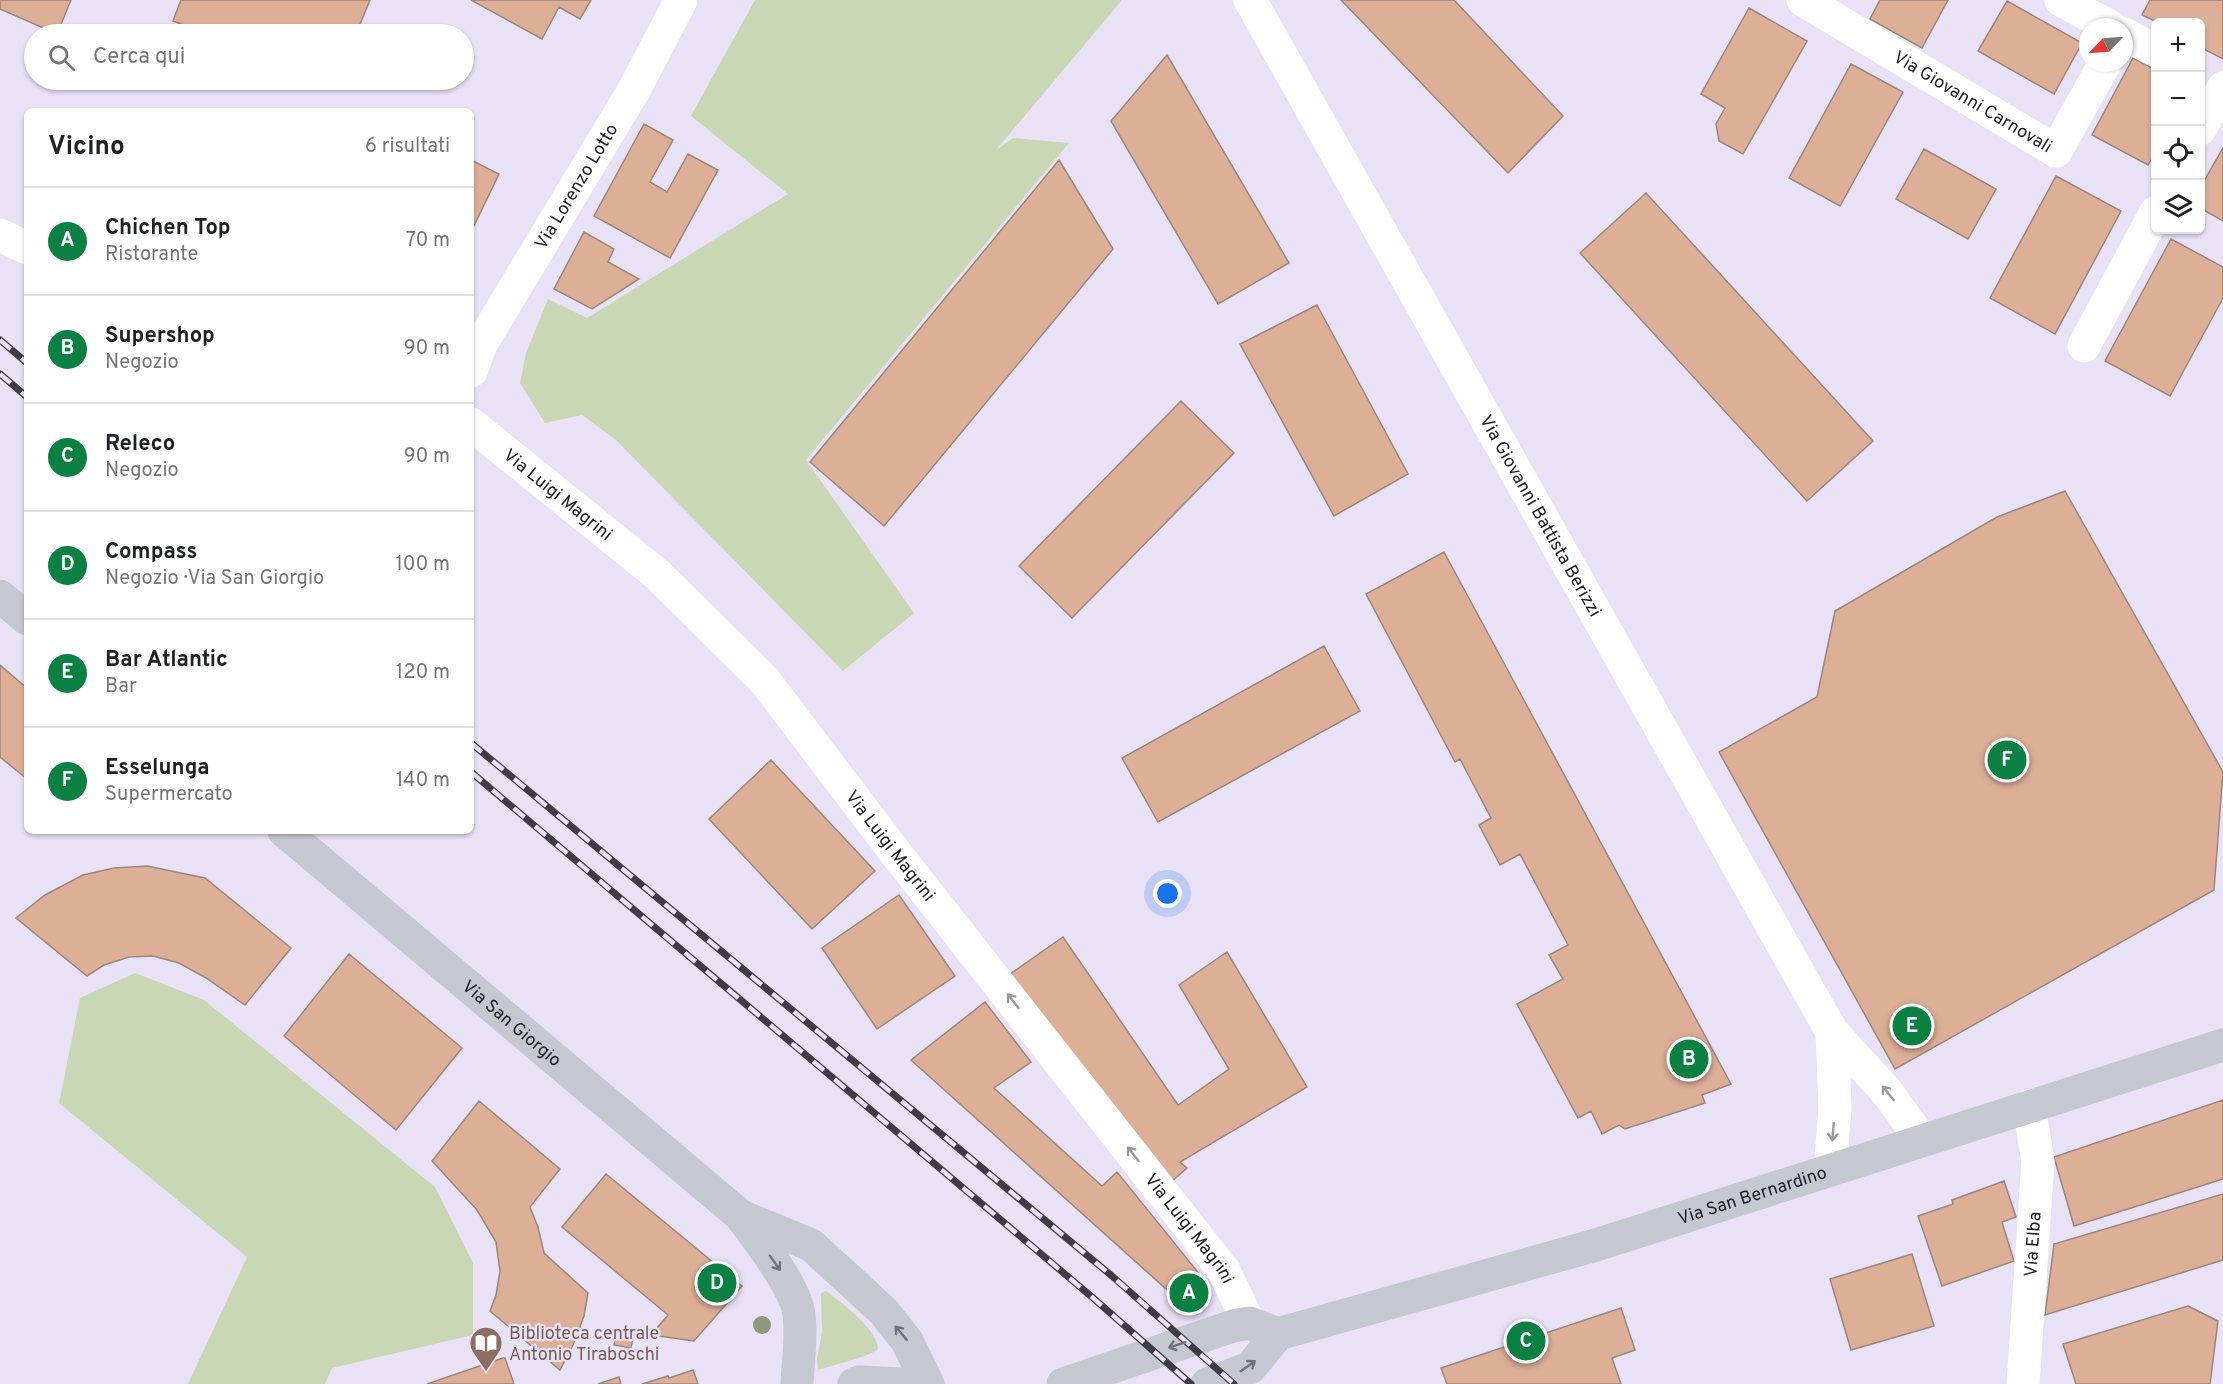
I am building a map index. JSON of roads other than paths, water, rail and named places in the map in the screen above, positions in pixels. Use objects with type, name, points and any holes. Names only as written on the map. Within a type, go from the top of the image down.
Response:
[{"type":"main road","points":[[0,596],[24,616]]},
{"type":"main road","name":"Via San Giorgio","points":[[288,834],[741,1215],[782,1273],[799,1312],[800,1338],[796,1384]]},
{"type":"main road","name":"Via San Bernardino","points":[[1063,1384],[1233,1326],[1264,1328],[1596,1245],[2223,1046]]},
{"type":"main road","name":"Via San Giorgio","points":[[741,1215],[811,1245],[884,1312],[907,1341],[928,1384]]},
{"type":"main road","points":[[1207,1384],[1250,1368],[1264,1328]]},
{"type":"main road","points":[[854,1384],[859,1382],[902,1384]]},
{"type":"street","name":"Via Lorenzo Lotto","points":[[474,363],[481,344],[634,90],[681,0]]},
{"type":"street","name":"Via Giovanni Battista Berizzi","points":[[1250,0],[1832,1032],[1887,1092],[1922,1141]]},
{"type":"street","name":"Via Giovanni Carnovali","points":[[1803,0],[2056,151],[2100,72]]},
{"type":"street","points":[[2061,0],[2094,18]]},
{"type":"street","points":[[2133,39],[2151,48]]},
{"type":"street","points":[[2202,126],[2223,87],[2205,78]]},
{"type":"street","points":[[2084,346],[2151,221]]},
{"type":"street","points":[[0,236],[24,247]]},
{"type":"street","name":"Via Luigi Magrini","points":[[474,426],[658,575],[764,680],[898,856],[1224,1271],[1264,1328]]},
{"type":"street","name":"Via Giovanni Battista Berizzi","points":[[1830,1170],[1835,1108],[1832,1032]]},
{"type":"street","name":"Via Elba","points":[[2023,1384],[2038,1161],[2029,1106]]},
{"type":"railway","points":[[0,340],[24,360]]},
{"type":"railway","points":[[0,374],[24,394]]},
{"type":"railway","points":[[474,745],[1112,1276],[1234,1384]]},
{"type":"railway","points":[[474,775],[1092,1297],[1191,1384]]},
{"type":"place","name":"Esselunga","points":[[2007,760]]},
{"type":"place","name":"Bar Atlantic","points":[[1912,1026]]},
{"type":"place","name":"Supershop","points":[[1689,1059]]},
{"type":"place","name":"Compass","points":[[717,1283]]},
{"type":"place","name":"Chichen Top","points":[[1189,1293]]},
{"type":"place","name":"Releco","points":[[1526,1341]]},
{"type":"place","name":"Biblioteca centrale Antonio Tiraboschi","points":[[486,1372]]}]
